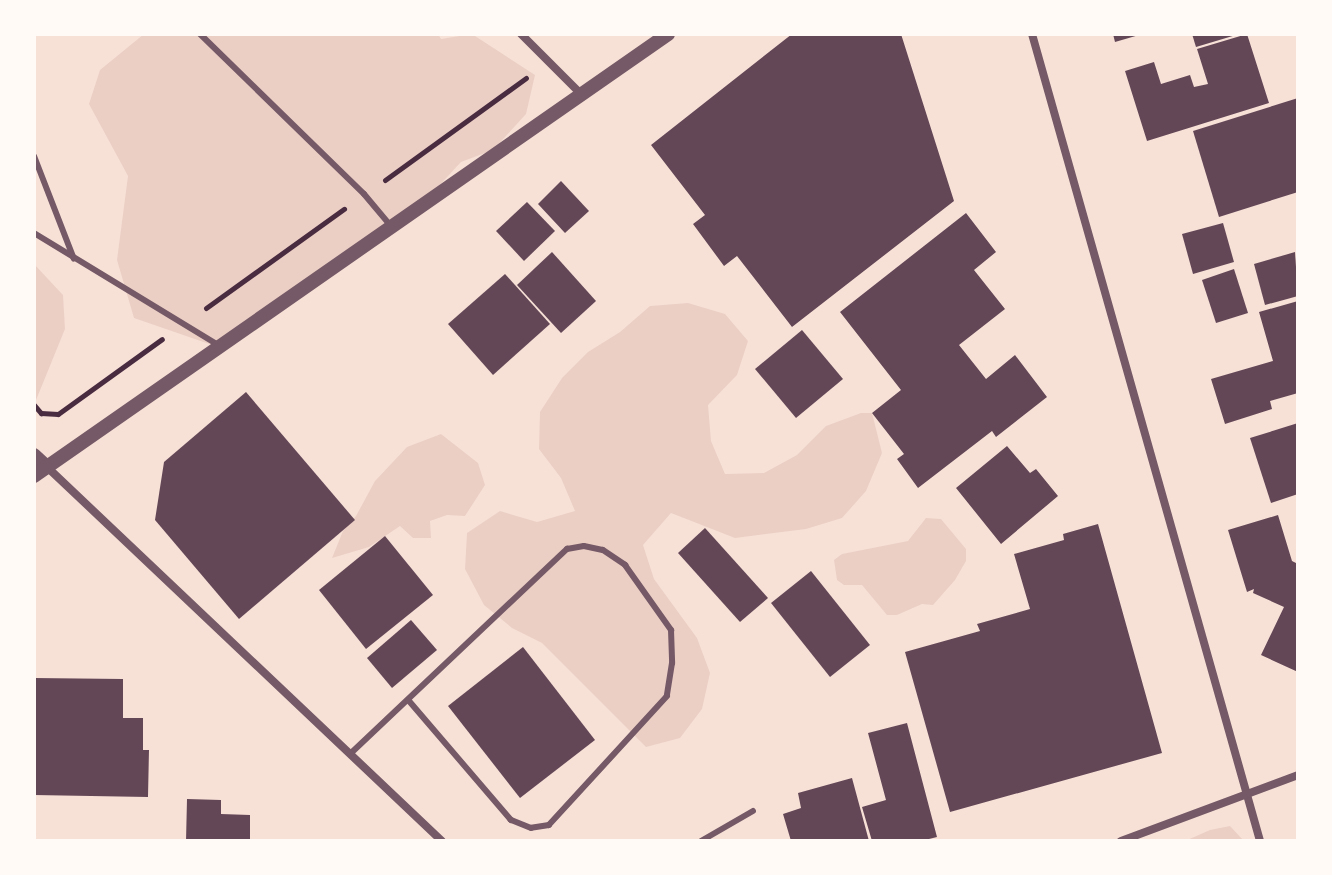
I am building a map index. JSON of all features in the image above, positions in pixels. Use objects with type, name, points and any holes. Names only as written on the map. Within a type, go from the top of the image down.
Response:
[{"type":"street","points":[[521,34],[583,96]]},
{"type":"street","points":[[40,471],[668,34]]},
{"type":"street","points":[[1032,34],[1260,841]]},
{"type":"street","points":[[34,455],[40,471],[442,841]]},
{"type":"street","points":[[1121,841],[1298,775]]},
{"type":"lane","points":[[200,34],[364,194],[392,228]]},
{"type":"lane","points":[[34,156],[74,259]]},
{"type":"lane","points":[[34,233],[220,346]]},
{"type":"lane","points":[[350,754],[567,549],[584,546],[603,550],[625,565],[671,630],[672,663],[667,696],[549,825],[531,828],[511,820],[409,701]]},
{"type":"lane","points":[[701,841],[753,811]]},
{"type":"path","points":[[34,405],[39,415],[58,414],[549,62]]},
{"type":"shaded area","points":[[144,34],[438,34],[441,39],[472,34],[535,75],[526,114],[493,150],[461,162],[436,189],[218,347],[134,318],[117,260],[128,176],[89,104],[100,70]]},
{"type":"shaded area","points":[[34,264],[63,295],[65,329],[34,405]]},
{"type":"shaded area","points":[[688,303],[725,314],[748,341],[737,375],[708,405],[711,441],[725,474],[764,473],[797,455],[826,426],[861,413],[872,413],[882,453],[866,491],[842,518],[806,529],[735,538],[671,513],[643,545],[654,579],[697,638],[710,673],[702,709],[680,738],[646,747],[542,643],[512,628],[484,605],[465,569],[467,533],[500,511],[537,522],[575,511],[561,478],[539,449],[540,412],[562,378],[588,352],[620,332],[650,306]]},
{"type":"shaded area","points":[[441,434],[478,463],[485,485],[465,516],[447,515],[430,521],[431,538],[413,538],[400,526],[369,547],[332,558],[343,531],[356,516],[375,481],[407,447]]},
{"type":"shaded area","points":[[926,518],[941,519],[966,549],[966,561],[955,580],[933,605],[922,604],[897,615],[887,615],[862,585],[844,585],[837,580],[834,560],[842,554],[908,541]]},
{"type":"shaded area","points":[[1230,826],[1244,841],[1185,841],[1210,830]]},
{"type":"building","points":[[792,34],[901,34],[954,201],[792,327],[737,256],[724,266],[693,224],[705,215],[651,145]]},
{"type":"building","points":[[1113,34],[1139,34],[1139,35],[1115,42]]},
{"type":"building","points":[[1192,34],[1236,34],[1236,35],[1196,47]]},
{"type":"building","points":[[1247,34],[1269,103],[1147,141],[1125,71],[1154,62],[1161,84],[1190,75],[1194,87],[1208,84],[1197,49]]},
{"type":"building","points":[[1298,98],[1298,192],[1219,217],[1193,131]]},
{"type":"building","points":[[561,181],[589,211],[565,233],[538,204]]},
{"type":"building","points":[[527,202],[555,231],[524,261],[496,231]]},
{"type":"building","points":[[966,213],[996,252],[974,270],[1005,309],[959,345],[986,379],[1015,355],[1047,397],[996,437],[992,431],[918,488],[897,459],[904,454],[872,413],[901,390],[840,312]]},
{"type":"building","points":[[1223,223],[1234,262],[1193,274],[1182,234]]},
{"type":"building","points":[[552,252],[596,301],[561,333],[517,285]]},
{"type":"building","points":[[1295,252],[1298,296],[1265,305],[1254,264]]},
{"type":"building","points":[[1234,269],[1248,313],[1216,323],[1202,280]]},
{"type":"building","points":[[505,274],[550,324],[493,375],[448,324]]},
{"type":"building","points":[[1298,301],[1298,393],[1270,401],[1272,409],[1225,424],[1211,379],[1273,361],[1259,312]]},
{"type":"building","points":[[802,330],[843,379],[796,418],[755,369]]},
{"type":"building","points":[[246,392],[355,520],[239,619],[155,520],[164,462]]},
{"type":"building","points":[[1298,423],[1298,494],[1271,503],[1250,438]]},
{"type":"building","points":[[1007,446],[1030,473],[1036,469],[1058,496],[1001,544],[956,488]]},
{"type":"building","points":[[1278,515],[1292,561],[1298,564],[1298,672],[1261,655],[1284,607],[1253,593],[1254,589],[1247,592],[1228,530]]},
{"type":"building","points":[[1098,524],[1162,753],[950,812],[905,652],[980,631],[977,624],[1030,609],[1014,554],[1064,540],[1063,534]]},
{"type":"building","points":[[705,528],[768,598],[740,622],[678,553]]},
{"type":"building","points":[[385,536],[433,595],[366,649],[319,590]]},
{"type":"building","points":[[811,571],[870,645],[830,677],[771,603]]},
{"type":"building","points":[[411,620],[437,650],[392,688],[367,658]]},
{"type":"building","points":[[523,647],[595,740],[520,798],[448,706]]},
{"type":"building","points":[[34,678],[123,679],[123,718],[143,718],[143,750],[149,750],[148,797],[34,795]]},
{"type":"building","points":[[907,723],[937,837],[921,841],[872,841],[862,807],[886,800],[868,733]]},
{"type":"building","points":[[852,778],[869,841],[791,841],[783,814],[801,808],[798,793]]},
{"type":"building","points":[[187,799],[221,800],[221,814],[250,815],[250,841],[186,841]]}]
